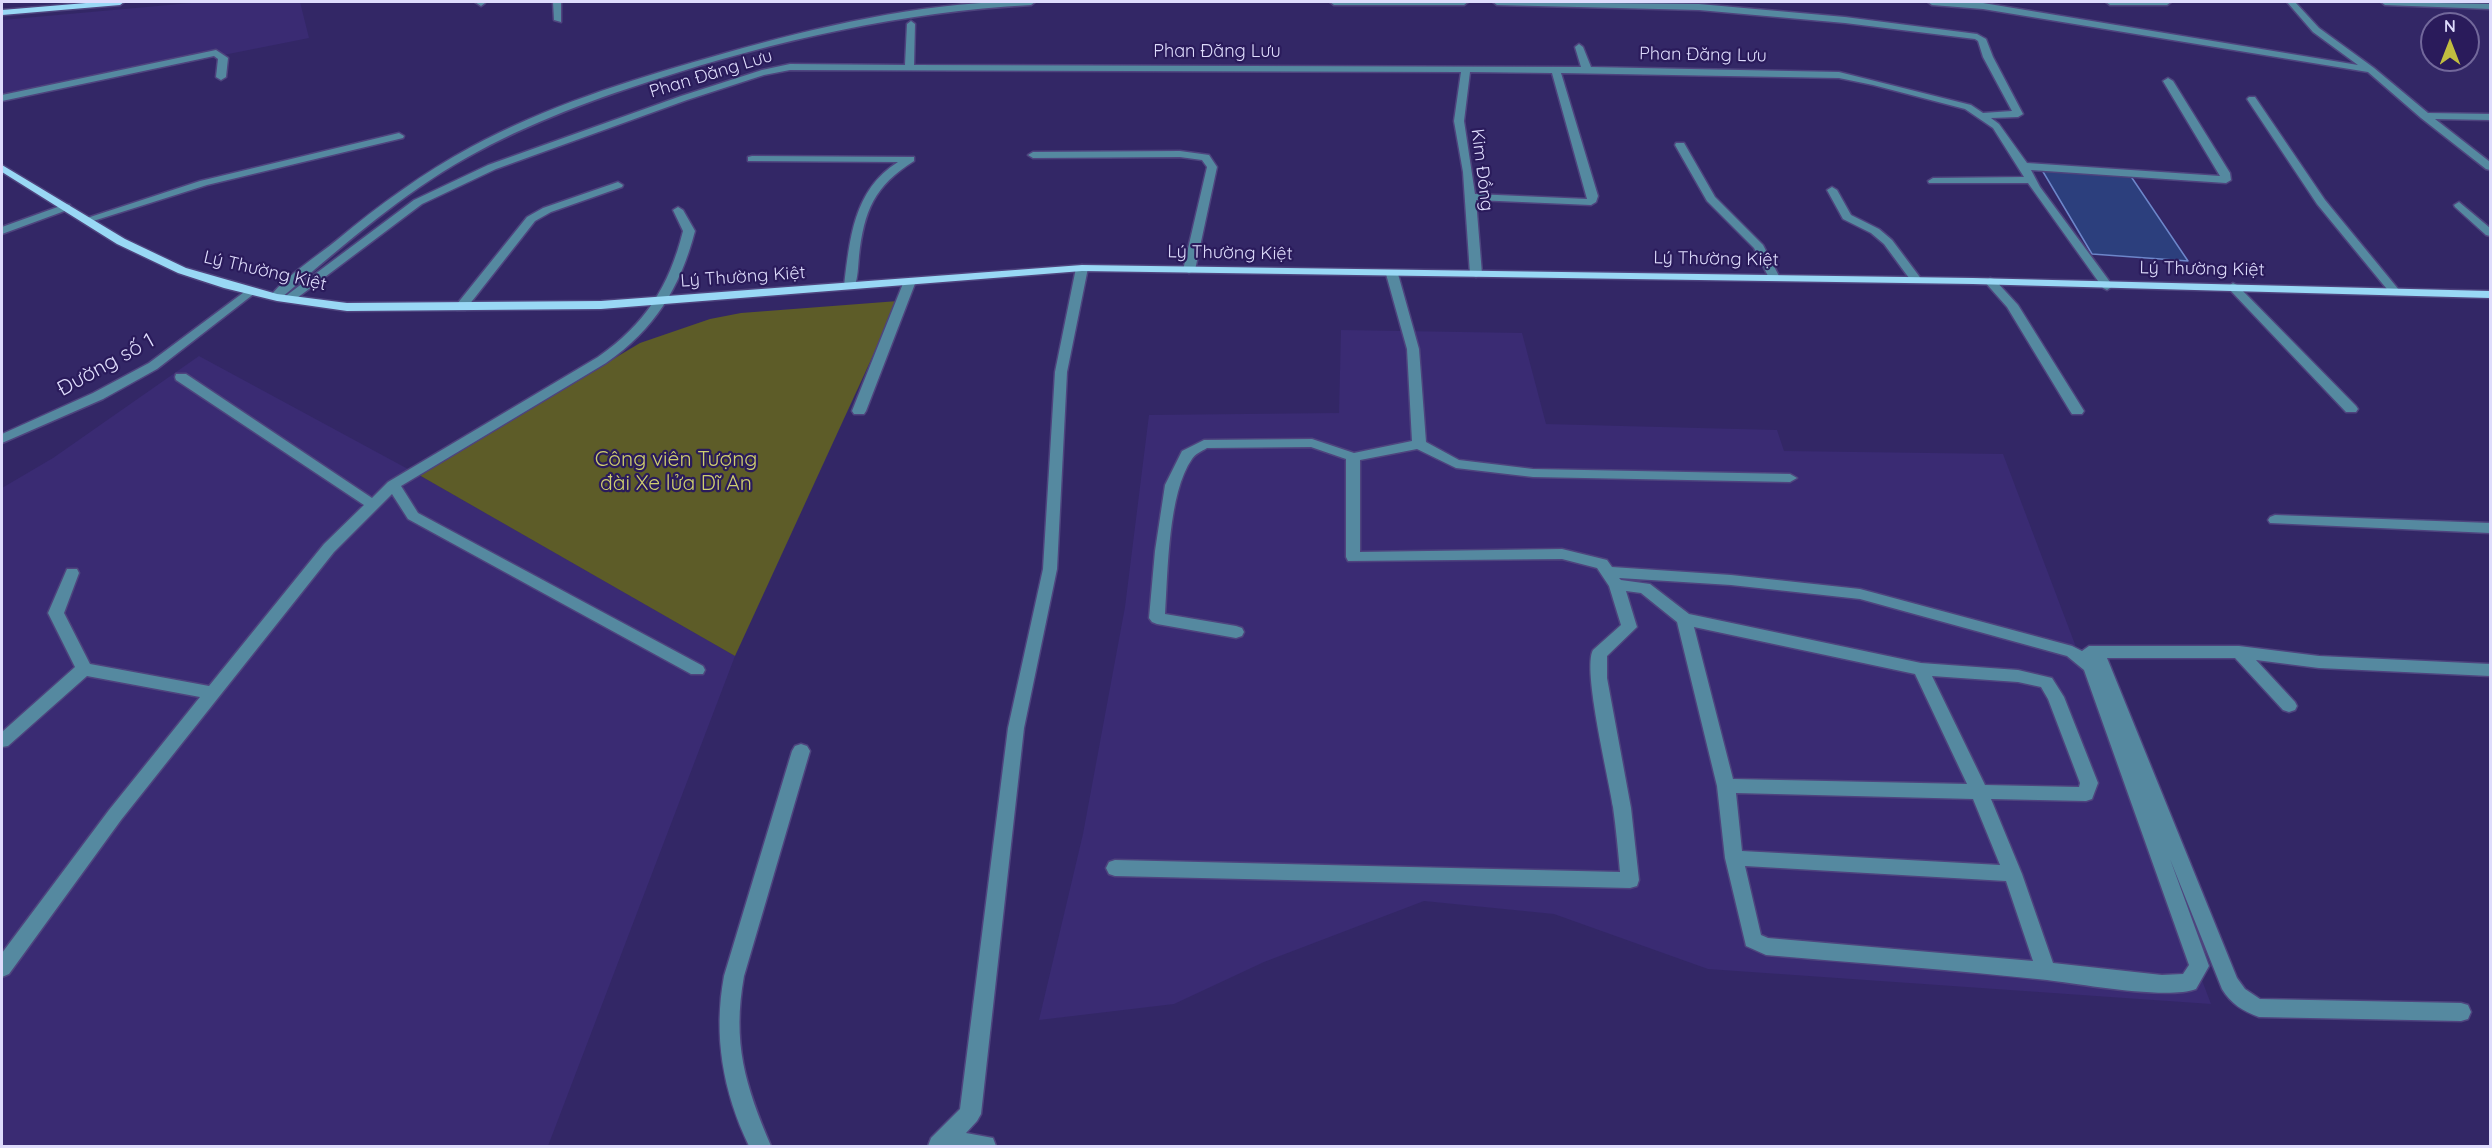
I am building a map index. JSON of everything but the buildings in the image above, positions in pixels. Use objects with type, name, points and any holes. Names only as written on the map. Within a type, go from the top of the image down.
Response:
[{"type":"main road","points":[[2,3],[19,2]]},
{"type":"main road","points":[[2,13],[120,2]]},
{"type":"main road","name":"Lý Thường Kiệt","points":[[2,168],[86,220],[161,262],[251,291],[344,307],[533,308],[660,301],[1082,268],[1990,281],[2490,295]]},
{"type":"street","points":[[557,2],[558,20]]},
{"type":"street","points":[[283,297],[352,233],[415,185],[476,148],[579,104],[641,81],[719,57],[856,23],[952,6],[1031,2]]},
{"type":"street","points":[[1334,2],[1464,2]]},
{"type":"street","points":[[1497,2],[1699,7],[1845,20],[1977,37],[1982,39],[1988,57],[2018,114],[1981,116]]},
{"type":"street","points":[[1932,2],[1983,6],[2371,70]]},
{"type":"street","points":[[2110,2],[2167,2]]},
{"type":"street","points":[[2291,2],[2316,30],[2371,70],[2424,116],[2490,167]]},
{"type":"street","points":[[2385,2],[2490,7]]},
{"type":"street","points":[[909,67],[911,24]]},
{"type":"street","points":[[1579,47],[1587,70]]},
{"type":"street","points":[[2,98],[216,53],[223,58],[220,77]]},
{"type":"street","name":"Phan Đăng Lưu","points":[[283,297],[418,202],[492,167],[684,98],[762,73],[790,67],[1587,70],[1839,75],[1874,81],[1968,107],[1996,126],[2031,180],[2107,286]]},
{"type":"street","points":[[1470,197],[1591,202],[1593,196],[1556,70]]},
{"type":"street","name":"Kim Đồng","points":[[1466,71],[1459,121],[1470,197],[1476,274]]},
{"type":"street","points":[[2024,166],[2226,180],[2225,173],[2168,81]]},
{"type":"street","points":[[2252,99],[2321,202],[2395,292]]},
{"type":"street","points":[[2424,116],[2490,117]]},
{"type":"street","points":[[86,220],[204,183],[399,135]]},
{"type":"street","points":[[1680,145],[1711,199],[1759,247],[1774,278]]},
{"type":"street","points":[[2470,151],[2490,152]]},
{"type":"street","points":[[1033,155],[1180,154],[1205,157],[1212,167],[1189,270]]},
{"type":"street","points":[[752,159],[910,159],[886,175],[864,202],[857,229],[850,286]]},
{"type":"street","points":[[1933,180],[2031,180]]},
{"type":"street","points":[[461,308],[531,219],[547,210],[618,185]]},
{"type":"street","points":[[1832,190],[1847,217],[1875,231],[1888,242],[1916,280]]},
{"type":"street","points":[[2459,205],[2490,233]]},
{"type":"street","points":[[2,231],[66,207]]},
{"type":"street","points":[[2,968],[115,815],[329,548],[393,485],[602,360],[633,337],[660,301],[679,267],[689,231],[678,210]]},
{"type":"street","points":[[942,1144],[970,1114],[1016,728],[1050,569],[1061,372],[1082,268]]},
{"type":"street","points":[[1392,273],[1413,349],[1419,444]]},
{"type":"street","points":[[859,411],[910,281]]},
{"type":"street","points":[[1990,281],[2013,305],[2076,411]]},
{"type":"street","points":[[2233,287],[2350,409]]},
{"type":"street","name":"Đường số 1","points":[[2,438],[98,396],[153,366],[251,291]]},
{"type":"street","points":[[181,377],[373,505]]},
{"type":"street","points":[[1236,632],[1157,618],[1162,551],[1172,485],[1187,454],[1204,444],[1312,442],[1353,457],[1419,444],[1456,464],[1533,473],[1790,478]]},
{"type":"street","points":[[1115,868],[1630,880],[1622,808],[1599,678],[1599,654],[1629,627],[1612,578],[1602,564],[1562,554],[1353,557],[1353,457]]},
{"type":"street","points":[[393,485],[413,516],[697,670]]},
{"type":"street","points":[[2275,520],[2490,528]]},
{"type":"street","points":[[72,573],[56,613],[84,669]]},
{"type":"street","points":[[1612,578],[1645,588],[1684,619],[1921,669],[2018,676],[2046,682],[2056,697],[2089,783],[2086,794],[2076,795],[1726,786]]},
{"type":"street","points":[[1612,578],[1731,580],[1860,594],[2072,652],[2239,652],[2319,662],[2490,670]]},
{"type":"street","points":[[1684,619],[1726,786],[1734,858],[1753,940],[1766,946],[2046,971],[2162,984],[2189,983],[2199,966],[2138,793],[2091,667],[2072,652]]},
{"type":"street","points":[[2097,652],[2229,983],[2245,1002],[2259,1008],[2461,1012]]},
{"type":"street","points":[[2239,652],[2289,706]]},
{"type":"street","points":[[84,669],[213,693]]},
{"type":"street","points":[[2,741],[84,669]]},
{"type":"street","points":[[1921,669],[1979,791],[2013,874],[2046,971]]},
{"type":"street","points":[[759,1146],[734,1076],[728,1023],[729,1005],[737,966],[801,751]]},
{"type":"street","points":[[1734,858],[2013,874]]},
{"type":"street","points":[[942,1144],[985,1146]]},
{"type":"shaded area","points":[[202,2],[300,2],[309,38],[2,99],[2,20]]},
{"type":"shaded area","points":[[1341,330],[1522,333],[1546,424],[1777,430],[1784,451],[2003,454],[2211,1004],[1708,969],[1554,914],[1424,901],[1264,962],[1174,1004],[1039,1020],[1083,834],[1125,607],[1149,415],[1339,413]]},
{"type":"shaded area","points":[[199,356],[419,475],[735,656],[548,1146],[2,1146],[2,488],[53,458]]},
{"type":"green space","name":"Công viên Tượng đài Xe lửa Dĩ An","points":[[898,301],[735,656],[419,475],[640,343],[710,319],[741,313]]}]
